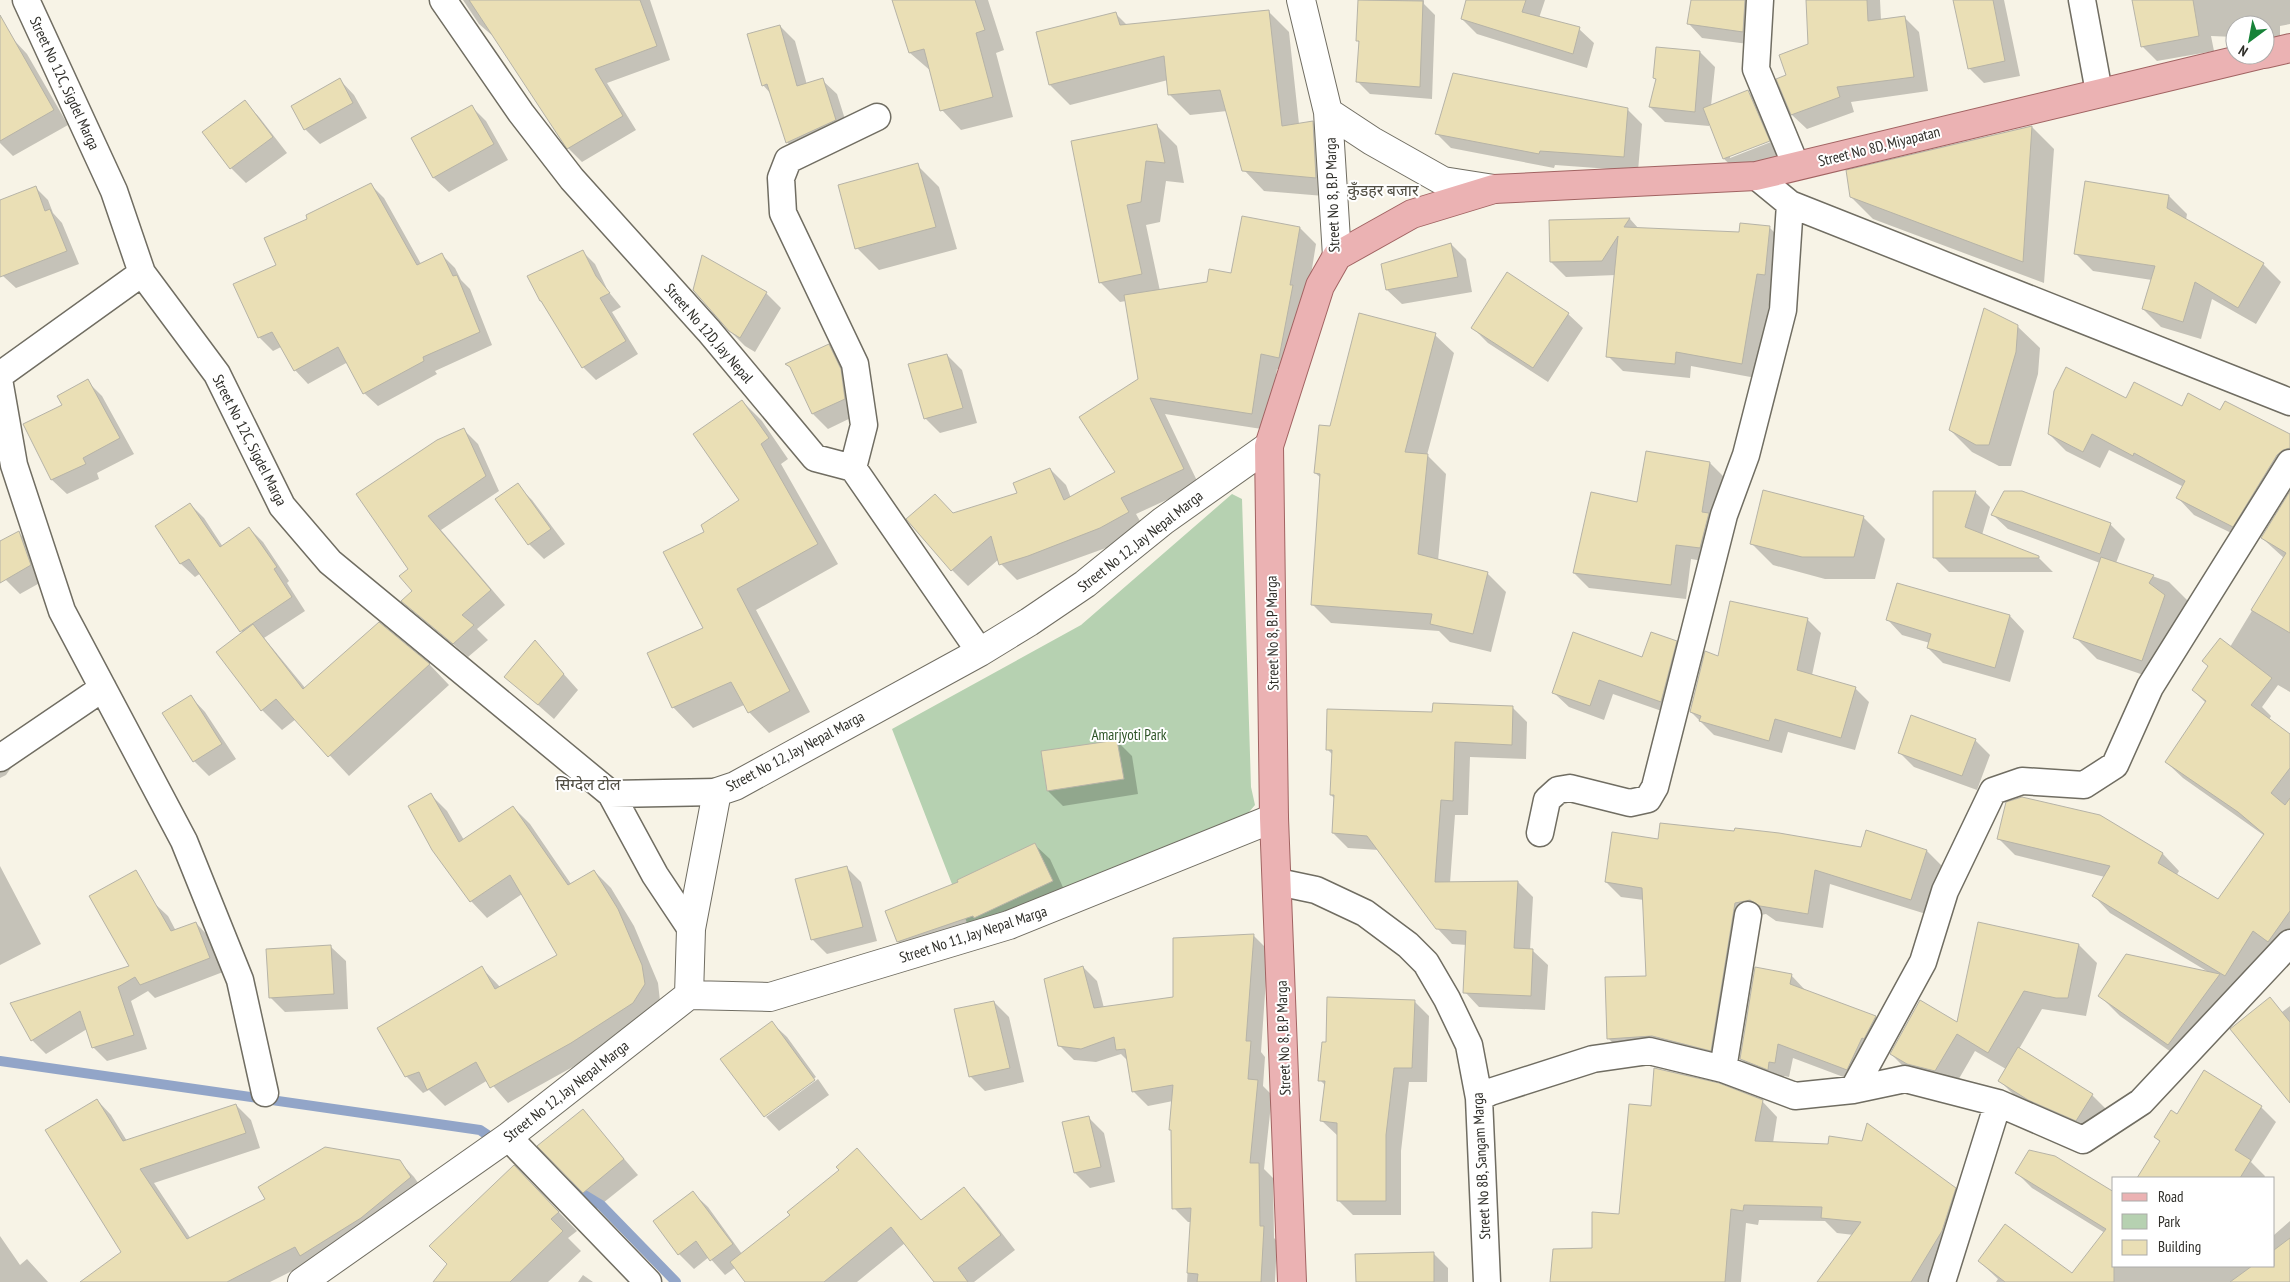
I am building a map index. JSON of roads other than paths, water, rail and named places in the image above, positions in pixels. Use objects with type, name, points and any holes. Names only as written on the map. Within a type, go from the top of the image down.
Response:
[{"type":"main road","points":[[2275,52],[2290,48]]},
{"type":"main road","name":"Street No 8D, Miyapatan","points":[[1337,256],[1412,214],[1494,189],[1756,176],[2225,63]]},
{"type":"main road","name":"Street No 8, B.P Marga","points":[[1292,1282],[1278,882],[1274,818],[1268,446],[1320,286],[1337,256]]},
{"type":"street","name":"Street No 12C, Sigdel Marga","points":[[26,0],[114,191],[142,273],[217,374],[282,506],[330,562],[611,794]]},
{"type":"street","name":"Street No 12D, Jay Nepal","points":[[442,0],[521,113],[572,179],[709,331],[815,458],[853,468]]},
{"type":"street","name":"Street No 8, B.P Marga","points":[[1301,0],[1328,112],[1337,256]]},
{"type":"street","points":[[1760,0],[1756,69],[1796,166]]},
{"type":"street","points":[[2082,0],[2099,92]]},
{"type":"street","name":"Street No 8D, Miyapatan","points":[[1328,112],[1372,141],[1444,181],[1494,189]]},
{"type":"street","points":[[878,117],[788,160],[781,178],[783,213],[855,364],[864,425],[853,468],[980,652]]},
{"type":"street","points":[[1756,176],[1790,204],[2290,402]]},
{"type":"street","points":[[1540,834],[1548,800],[1558,790],[1570,788],[1630,803],[1648,799],[1655,787],[1724,515],[1746,455],[1783,310],[1790,204]]},
{"type":"street","points":[[0,375],[142,273]]},
{"type":"street","points":[[0,385],[14,465],[62,611],[184,841],[240,980],[265,1093]]},
{"type":"street","name":"Street No 12, Jay Nepal Marga","points":[[302,1282],[508,1137],[689,995],[691,929],[717,792],[735,786],[980,652],[1085,584],[1163,521],[1268,446]]},
{"type":"street","points":[[1853,1090],[1923,962],[1945,891],[1993,791],[2022,781],[2084,785],[2115,766],[2150,687],[2290,462]]},
{"type":"street","points":[[0,758],[103,688]]},
{"type":"street","points":[[691,929],[655,875],[611,794],[717,792]]},
{"type":"street","name":"Street No 11, Jay Nepal Marga","points":[[689,995],[770,997],[982,934],[1009,925],[1274,818]]},
{"type":"street","name":"Street No 8B, Sangam Marga","points":[[1278,882],[1316,890],[1365,913],[1408,945],[1426,963],[1448,999],[1468,1045],[1479,1098],[1487,1282]]},
{"type":"street","points":[[1723,1069],[1748,915]]},
{"type":"street","points":[[1479,1098],[1490,1092],[1593,1059],[1650,1051],[1723,1069],[1795,1096],[1853,1090],[1905,1079],[1998,1103],[2083,1140],[2141,1102],[2290,943]]},
{"type":"street","points":[[1942,1282],[1998,1103]]},
{"type":"street","points":[[508,1137],[648,1282]]},
{"type":"waterway","points":[[0,1061],[480,1130],[498,1142]]},
{"type":"waterway","points":[[568,1185],[601,1205],[676,1282]]},
{"type":"district","name":"कुँडहर बजार","points":[[1383,190]]},
{"type":"district","name":"सिग्देल टोल","points":[[588,784]]},
{"type":"park label","name":"Amarjyoti Park","points":[[1129,734]]}]
